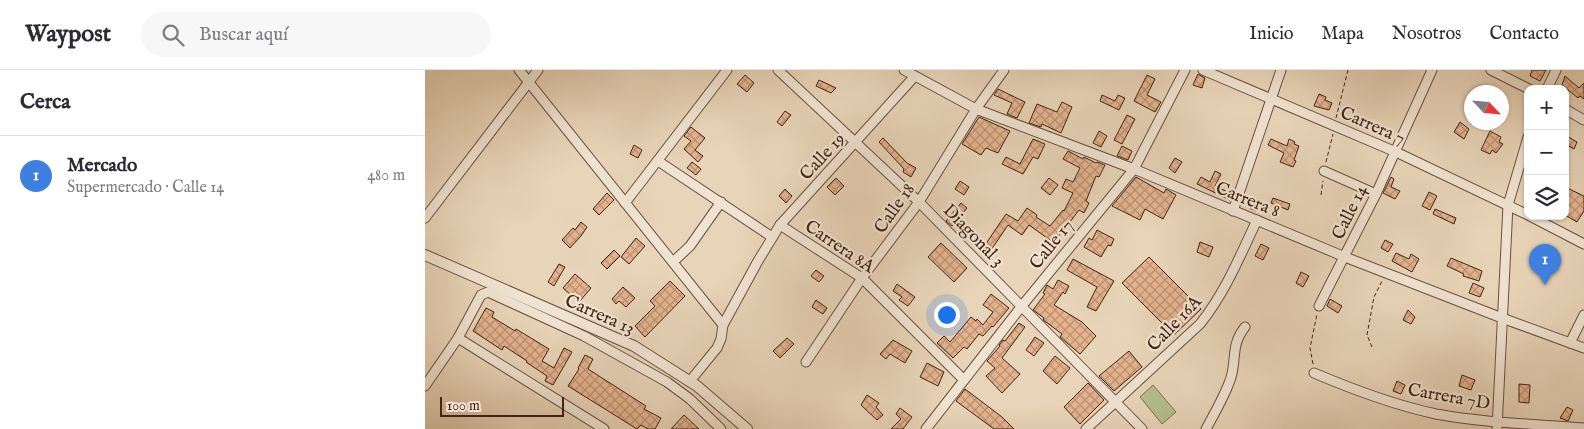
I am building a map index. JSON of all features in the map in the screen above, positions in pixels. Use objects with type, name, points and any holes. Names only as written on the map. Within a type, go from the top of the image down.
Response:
[{"type":"street","points":[[519,70],[723,325]]},
{"type":"street","points":[[425,218],[538,70]]},
{"type":"street","points":[[625,203],[727,70]]},
{"type":"street","name":"Diagonal 3","points":[[778,70],[919,202],[1142,429]]},
{"type":"street","name":"Carrera 8","points":[[904,70],[976,109],[1133,169],[1345,257],[1584,348]]},
{"type":"street","name":"Calle 18","points":[[805,362],[863,278],[919,202],[976,109],[1005,70]]},
{"type":"street","name":"Calle 17","points":[[926,429],[1021,307],[1133,169],[1185,70]]},
{"type":"street","name":"Carrera 7","points":[[1203,70],[1396,152],[1524,213]]},
{"type":"street","points":[[1233,211],[1281,70]]},
{"type":"street","name":"Calle 14","points":[[1319,306],[1376,194],[1433,70]]},
{"type":"street","points":[[1491,70],[1524,86]]},
{"type":"street","points":[[1549,85],[1556,70]]},
{"type":"street","name":"Calle 19","points":[[690,381],[717,348],[721,339],[723,325],[780,225],[915,77]]},
{"type":"street","points":[[1569,111],[1584,120]]},
{"type":"street","points":[[1498,425],[1508,205],[1524,150]]},
{"type":"street","points":[[658,160],[772,237]]},
{"type":"street","points":[[1324,171],[1376,194]]},
{"type":"street","points":[[673,262],[690,246],[721,202]]},
{"type":"street","name":"Calle 16A","points":[[1086,429],[1200,324],[1213,309],[1257,220]]},
{"type":"street","name":"Carrera 7","points":[[1537,220],[1584,244]]},
{"type":"street","name":"Carrera 8A","points":[[780,225],[863,278],[964,380]]},
{"type":"street","name":"Carrera 13","points":[[425,255],[634,346],[690,381],[747,429]]},
{"type":"street","points":[[425,386],[458,338],[481,294],[487,292],[584,336],[667,382],[690,399],[721,429]]},
{"type":"street","points":[[1570,342],[1584,315]]},
{"type":"street","points":[[1206,429],[1230,382],[1236,341],[1245,327]]},
{"type":"street","points":[[458,338],[604,429]]},
{"type":"street","name":"Carrera 7D","points":[[1314,373],[1363,393],[1402,406],[1438,414],[1498,425],[1584,428]]},
{"type":"path","points":[[1321,195],[1324,171],[1348,70]]},
{"type":"path","points":[[1373,347],[1367,335],[1374,297],[1386,272]]},
{"type":"path","points":[[1314,373],[1310,348],[1319,306]]},
{"type":"green space","points":[[1153,385],[1176,412],[1162,424],[1140,397]]},
{"type":"building","points":[[1532,70],[1546,70],[1540,81],[1530,76]]},
{"type":"building","points":[[1198,74],[1205,78],[1202,88],[1193,85]]},
{"type":"building","points":[[745,75],[754,83],[747,92],[737,84]]},
{"type":"building","points":[[1147,75],[1155,79],[1147,95],[1161,102],[1155,112],[1134,101]]},
{"type":"building","points":[[1565,76],[1579,88],[1584,83],[1584,99],[1580,96],[1578,98],[1569,91],[1569,85],[1562,85]]},
{"type":"building","points":[[819,80],[836,88],[831,93],[816,86]]},
{"type":"building","points":[[998,89],[1025,102],[1017,118],[1007,114],[1012,103],[994,95]]},
{"type":"building","points":[[1319,94],[1326,97],[1325,100],[1332,103],[1329,110],[1314,106]]},
{"type":"building","points":[[1102,95],[1115,101],[1118,95],[1125,98],[1119,110],[1100,101]]},
{"type":"building","points":[[1062,102],[1072,107],[1061,133],[1042,124],[1041,127],[1029,123],[1037,104],[1057,112]]},
{"type":"building","points":[[785,111],[791,115],[782,126],[777,122]]},
{"type":"building","points":[[1127,115],[1135,119],[1122,144],[1114,140]]},
{"type":"building","points":[[979,117],[1010,131],[998,153],[986,148],[981,155],[962,144]]},
{"type":"building","points":[[1460,122],[1464,125],[1464,130],[1468,130],[1464,139],[1454,132]]},
{"type":"building","points":[[691,127],[705,138],[695,150],[703,156],[698,162],[684,149],[691,141],[684,136]]},
{"type":"building","points":[[1099,131],[1107,136],[1101,147],[1093,143]]},
{"type":"building","points":[[1490,131],[1501,137],[1499,142],[1503,144],[1496,153],[1492,150],[1490,154],[1481,150]]},
{"type":"building","points":[[1569,137],[1577,142],[1574,149],[1569,146]]},
{"type":"building","points":[[883,138],[907,163],[916,168],[911,177],[903,172],[904,169],[879,142]]},
{"type":"building","points":[[1033,139],[1045,144],[1038,159],[1033,157],[1023,174],[1002,164],[1006,157],[1020,164]]},
{"type":"building","points":[[1271,139],[1287,146],[1289,139],[1299,146],[1293,167],[1280,162],[1284,153],[1268,145]]},
{"type":"building","points":[[634,145],[642,150],[638,158],[630,154]]},
{"type":"building","points":[[1122,146],[1132,151],[1128,160],[1117,156]]},
{"type":"building","points":[[1068,151],[1083,159],[1084,157],[1105,165],[1099,177],[1096,176],[1086,201],[1089,203],[1084,213],[1079,210],[1054,243],[1029,225],[1022,235],[1008,225],[987,256],[981,251],[1006,214],[1018,221],[1027,208],[1037,215],[1036,217],[1050,226],[1064,211],[1073,193],[1062,188],[1066,179],[1073,182],[1080,168],[1063,159]]},
{"type":"building","points":[[1175,158],[1182,162],[1175,173],[1169,168]]},
{"type":"building","points":[[692,162],[701,169],[696,175],[687,168]]},
{"type":"building","points":[[1215,171],[1221,174],[1215,186],[1232,194],[1230,200],[1197,184],[1201,177],[1210,182]]},
{"type":"building","points":[[1136,177],[1164,193],[1166,189],[1176,195],[1163,219],[1145,209],[1140,220],[1112,206]]},
{"type":"building","points":[[1391,177],[1394,179],[1391,187],[1400,191],[1395,199],[1383,193]]},
{"type":"building","points":[[836,178],[844,186],[835,195],[827,187]]},
{"type":"building","points":[[1049,178],[1058,185],[1050,195],[1041,188]]},
{"type":"building","points":[[960,181],[969,187],[964,195],[955,189]]},
{"type":"building","points":[[785,189],[792,196],[786,203],[779,196]]},
{"type":"building","points":[[1569,189],[1584,196],[1584,211],[1577,222],[1569,217]]},
{"type":"building","points":[[1429,192],[1437,196],[1430,210],[1422,206]]},
{"type":"building","points":[[607,193],[614,200],[599,215],[593,209]]},
{"type":"building","points":[[1254,198],[1270,206],[1266,213],[1249,208]]},
{"type":"building","points":[[1273,198],[1290,204],[1288,210],[1271,203]]},
{"type":"building","points":[[961,203],[967,208],[952,226],[946,221]]},
{"type":"building","points":[[1435,209],[1456,218],[1454,224],[1433,214]]},
{"type":"building","points":[[581,222],[587,227],[570,248],[562,240],[573,228],[575,230]]},
{"type":"building","points":[[1097,230],[1114,239],[1111,246],[1108,245],[1101,257],[1084,247],[1089,238],[1092,240]]},
{"type":"building","points":[[636,238],[645,246],[629,264],[621,257]]},
{"type":"building","points":[[1385,240],[1393,244],[1388,252],[1381,248]]},
{"type":"building","points":[[1200,242],[1213,247],[1209,257],[1197,252]]},
{"type":"building","points":[[941,243],[967,268],[954,282],[928,257]]},
{"type":"building","points":[[1261,244],[1269,248],[1263,260],[1255,256]]},
{"type":"building","points":[[614,250],[620,256],[607,269],[601,263]]},
{"type":"building","points":[[1396,253],[1409,259],[1411,254],[1419,259],[1412,272],[1392,261]]},
{"type":"building","points":[[1149,257],[1201,309],[1174,335],[1122,283]]},
{"type":"building","points":[[1451,258],[1482,271],[1479,281],[1463,276],[1464,274],[1447,266]]},
{"type":"building","points":[[1073,259],[1114,281],[1096,311],[1087,307],[1097,287],[1067,270]]},
{"type":"building","points":[[559,264],[565,267],[554,286],[548,282]]},
{"type":"building","points":[[816,270],[824,276],[819,282],[811,276]]},
{"type":"building","points":[[1301,272],[1309,276],[1303,287],[1296,283]]},
{"type":"building","points":[[575,274],[591,288],[579,302],[563,288]]},
{"type":"building","points":[[1058,280],[1069,286],[1065,294],[1063,292],[1054,305],[1082,322],[1096,336],[1080,354],[1060,337],[1062,334],[1033,310],[1045,294],[1043,293],[1047,285],[1053,289]]},
{"type":"building","points":[[670,281],[685,296],[645,337],[635,326],[655,306],[650,301]]},
{"type":"building","points":[[1473,283],[1484,288],[1480,297],[1469,293]]},
{"type":"building","points":[[897,284],[915,297],[908,306],[899,300],[902,297],[893,291]]},
{"type":"building","points":[[623,287],[635,298],[626,307],[619,301],[616,304],[612,299]]},
{"type":"building","points":[[991,294],[1009,308],[983,336],[979,334],[967,349],[964,347],[953,358],[937,343],[944,336],[950,342],[971,317],[976,321],[977,319],[983,325],[993,312],[983,305]]},
{"type":"building","points":[[1330,299],[1342,306],[1338,313],[1327,306]]},
{"type":"building","points":[[816,300],[827,308],[823,314],[812,307]]},
{"type":"building","points":[[486,308],[494,312],[492,317],[549,349],[542,361],[554,368],[564,348],[572,352],[553,385],[545,381],[547,376],[527,361],[504,346],[502,350],[473,331]]},
{"type":"building","points":[[1408,310],[1415,317],[1411,324],[1403,320]]},
{"type":"building","points":[[1019,323],[1025,327],[1002,358],[1020,374],[1002,393],[986,376],[995,368],[987,361]]},
{"type":"building","points":[[1035,337],[1044,343],[1034,356],[1026,350]]},
{"type":"building","points":[[787,338],[794,344],[780,358],[773,351]]},
{"type":"building","points":[[893,340],[912,351],[905,363],[890,354],[886,359],[880,354]]},
{"type":"building","points":[[1129,351],[1142,367],[1114,391],[1099,376]]},
{"type":"building","points":[[585,355],[593,359],[588,369],[646,406],[644,409],[661,418],[655,429],[648,429],[641,425],[637,429],[568,386]]},
{"type":"building","points":[[1055,356],[1070,368],[1057,384],[1043,371]]},
{"type":"building","points":[[927,363],[944,372],[938,386],[920,377]]},
{"type":"building","points":[[1462,375],[1475,380],[1471,390],[1459,386]]},
{"type":"building","points":[[1397,381],[1405,385],[1401,394],[1393,391]]},
{"type":"building","points":[[1088,383],[1104,400],[1080,424],[1064,407]]},
{"type":"building","points":[[1519,384],[1530,385],[1529,403],[1519,402]]},
{"type":"building","points":[[965,389],[1002,417],[1014,429],[994,429],[956,401]]},
{"type":"building","points":[[867,395],[879,403],[876,407],[883,415],[877,420],[861,405]]},
{"type":"building","points":[[1567,407],[1573,410],[1568,421],[1560,418]]},
{"type":"building","points":[[900,408],[912,417],[903,429],[891,429],[901,419],[896,414]]},
{"type":"building","points":[[684,415],[699,429],[671,429]]},
{"type":"place","name":"Mercado","points":[[1545,285]]}]
